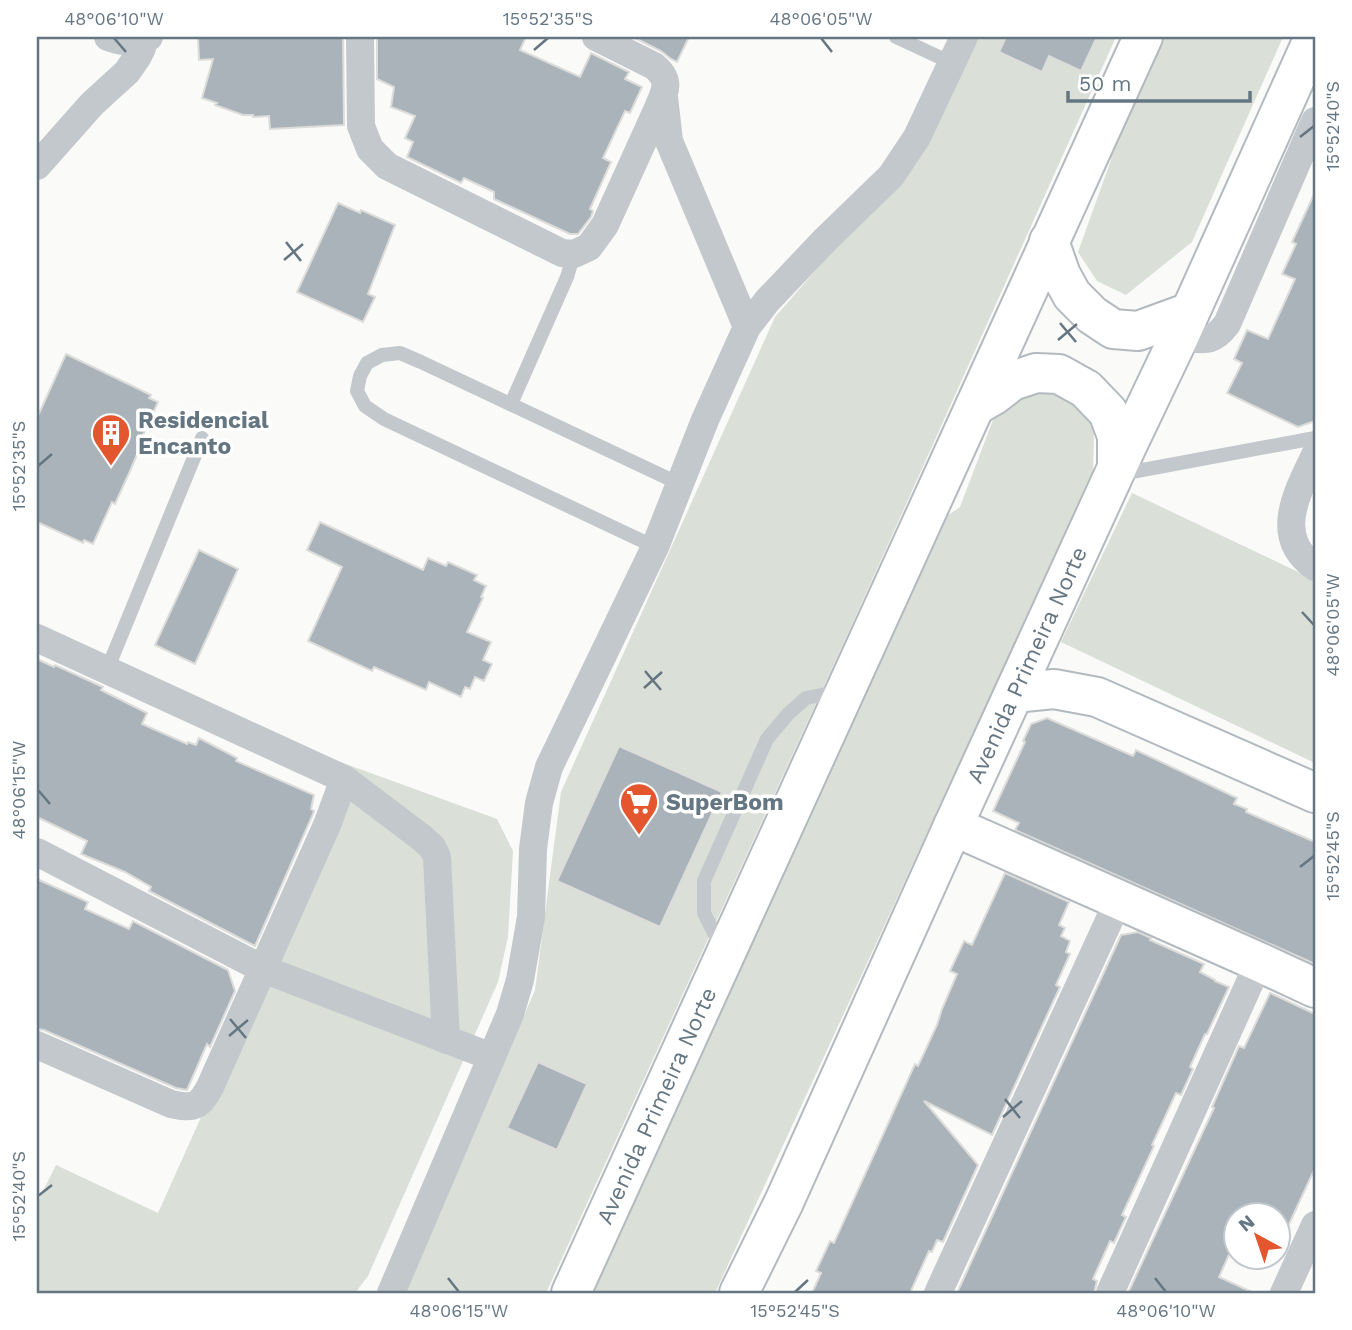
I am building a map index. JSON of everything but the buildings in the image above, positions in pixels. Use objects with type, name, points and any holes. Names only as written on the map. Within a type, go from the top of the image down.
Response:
[{"type":"main road","name":"Avenida Primeira Norte","points":[[571,1293],[1143,37]]},
{"type":"main road","name":"Avenida Primeira Norte","points":[[739,1293],[784,1202],[1314,37]]},
{"type":"main road","points":[[1049,241],[1061,275],[1072,295],[1092,315],[1113,329],[1138,331],[1184,324]]},
{"type":"main road","points":[[975,406],[1012,381],[1036,373],[1059,374],[1086,389],[1108,412],[1117,436],[1116,471]]},
{"type":"main road","points":[[1038,641],[1097,697]]},
{"type":"main road","points":[[1014,694],[1054,690],[1097,697],[1315,793]]},
{"type":"main road","points":[[953,826],[1315,988]]},
{"type":"street","points":[[37,166],[92,104],[127,72],[145,39],[119,41],[108,37]]},
{"type":"street","points":[[360,37],[361,127],[370,149],[378,158],[387,166],[562,253],[574,254],[589,247],[605,225],[664,94]]},
{"type":"street","points":[[596,37],[654,66],[662,73],[666,81],[664,94],[669,141],[747,327]]},
{"type":"street","points":[[391,1293],[510,1014],[520,980],[531,917],[533,849],[539,803],[549,767],[654,547],[747,327],[767,301],[817,248],[891,176],[917,137],[964,37]]},
{"type":"street","points":[[1184,324],[1211,339],[1219,335],[1227,324],[1315,121]]},
{"type":"street","points":[[1315,455],[1296,500],[1291,523],[1294,545],[1303,558],[1315,567]]},
{"type":"street","points":[[37,638],[344,779],[432,847],[437,857],[446,1040]]},
{"type":"street","points":[[37,1045],[171,1104],[187,1108],[201,1102],[327,825],[344,779]]},
{"type":"street","points":[[37,852],[263,969],[492,1057]]},
{"type":"street","points":[[938,1293],[1119,899]]},
{"type":"street","points":[[1110,1293],[1259,962]]},
{"type":"street","points":[[1284,1293],[1315,1226]]},
{"type":"lane","points":[[895,37],[952,64]]},
{"type":"lane","points":[[511,404],[567,277],[574,254]]},
{"type":"lane","points":[[654,547],[384,419],[365,406],[357,391],[359,376],[367,363],[382,355],[400,353],[680,484]]},
{"type":"lane","points":[[107,670],[202,438]]},
{"type":"lane","points":[[1116,471],[1315,438]]},
{"type":"lane","points":[[725,955],[704,913],[704,881],[767,739],[788,713],[806,698],[845,690]]},
{"type":"shaded area","points":[[974,37],[1116,37],[845,640],[546,1293],[404,1293],[535,990],[561,792],[775,317],[911,161]]},
{"type":"shaded area","points":[[1156,37],[1283,37],[1192,242],[1126,295],[1097,281],[1078,252],[1111,160],[1107,143]]},
{"type":"shaded area","points":[[1059,387],[1076,397],[1094,431],[1093,473],[715,1293],[586,1293],[931,527],[960,507],[996,412],[1020,393]]},
{"type":"shaded area","points":[[1132,493],[1315,580],[1315,763],[1061,642]]},
{"type":"shaded area","points":[[321,755],[497,819],[513,851],[508,937],[498,982],[368,1276],[355,1293],[37,1293],[37,1203],[56,1165],[158,1213],[345,797]]},
{"type":"place","name":"Residencial Encanto","points":[[111,467]]},
{"type":"place","name":"SuperBom","points":[[639,836]]}]
